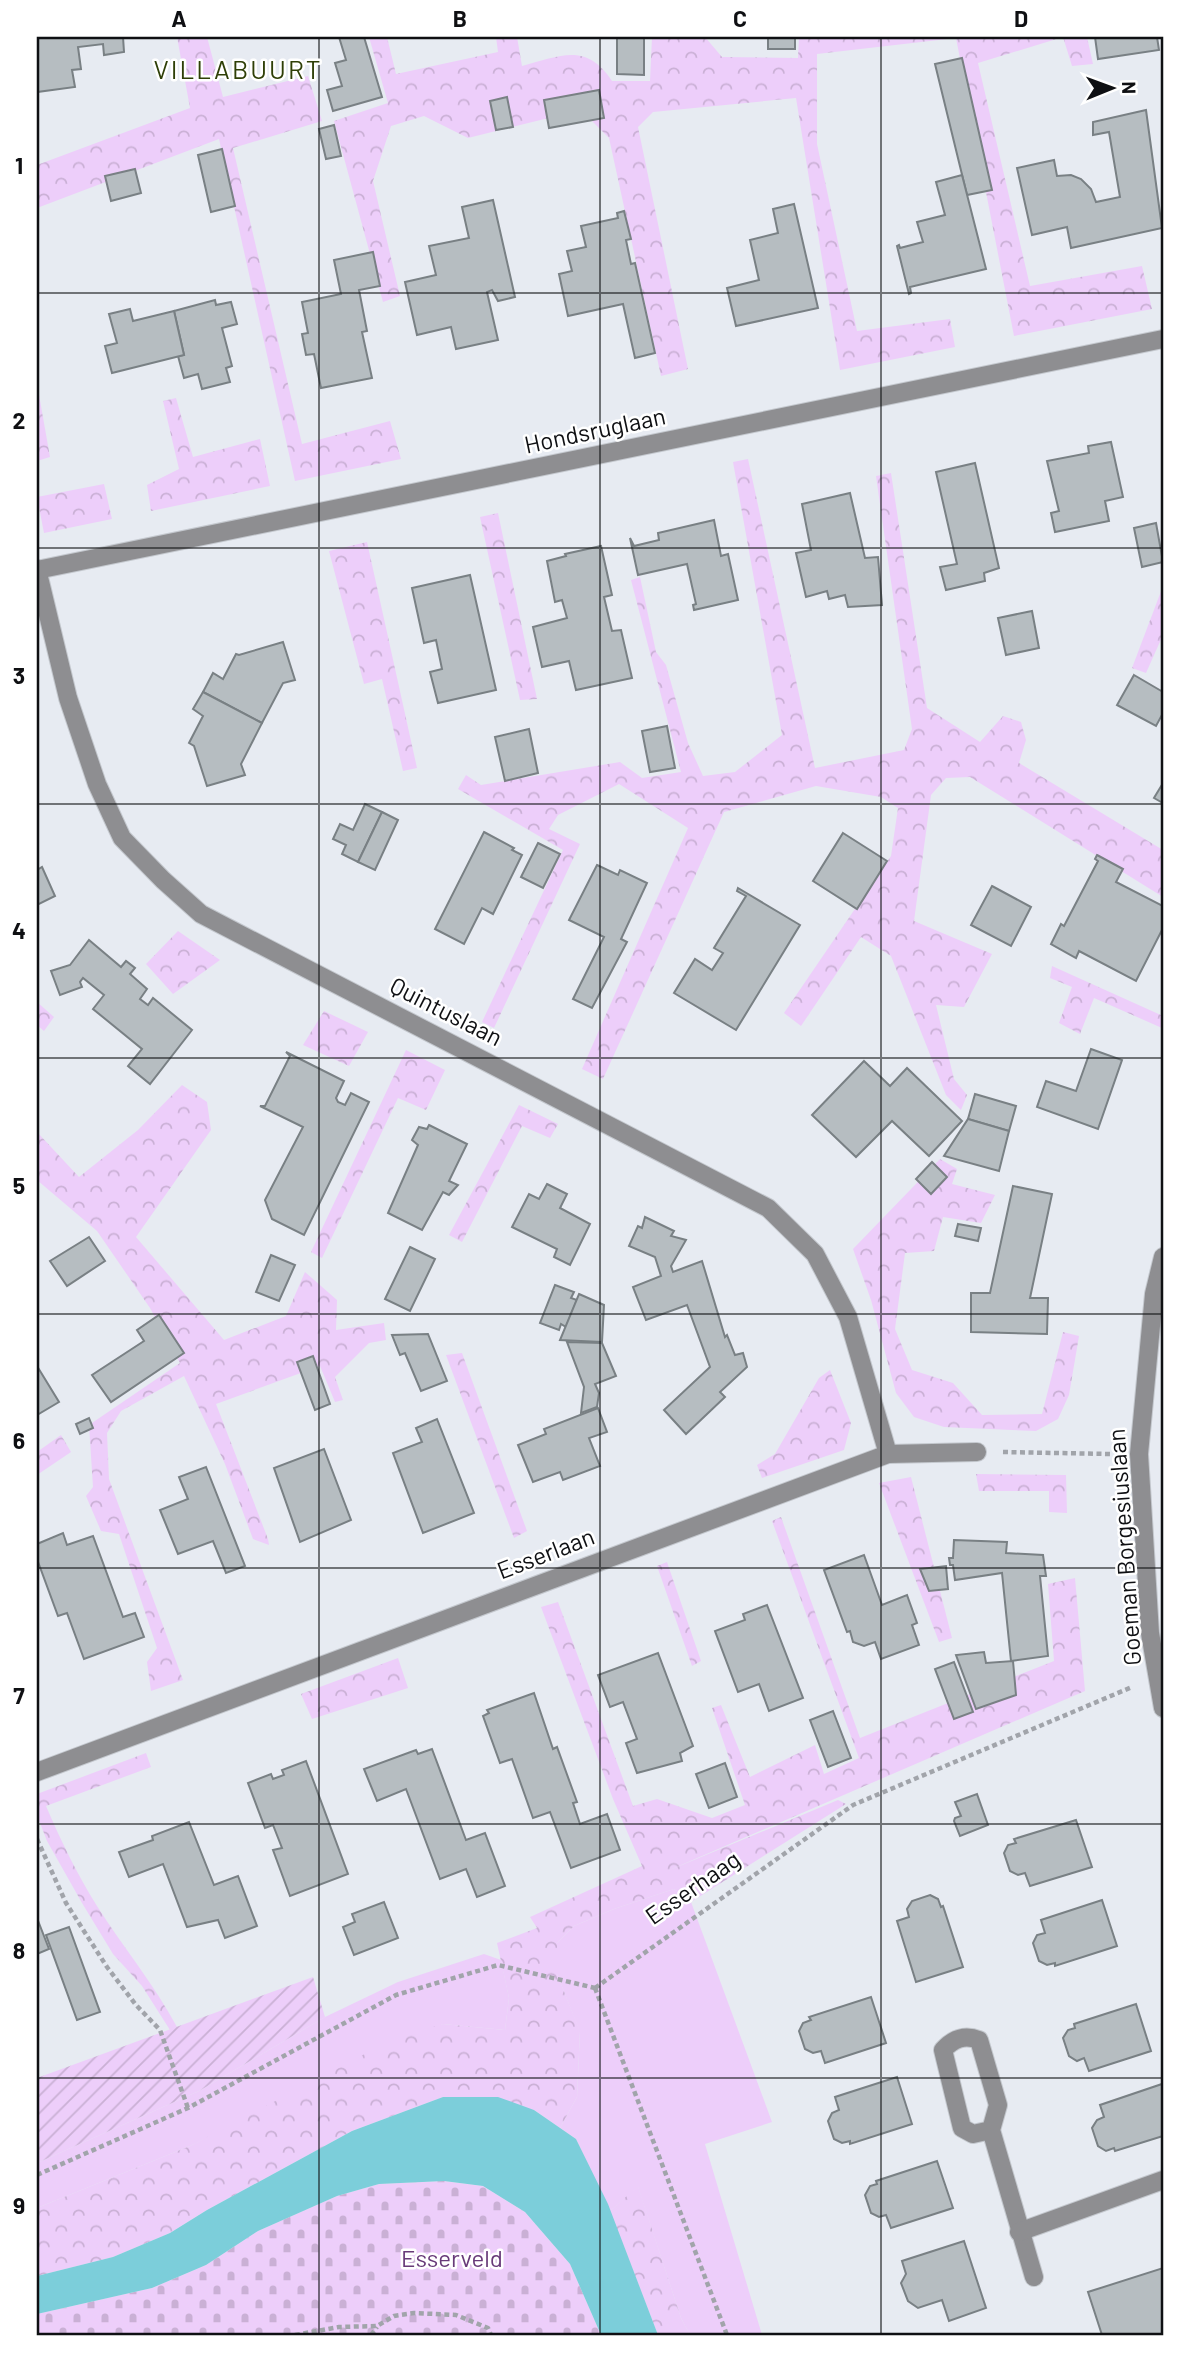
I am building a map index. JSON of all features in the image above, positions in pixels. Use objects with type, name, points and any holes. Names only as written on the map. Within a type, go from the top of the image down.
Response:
[{"type":"street","name":"Hondsruglaan","points":[[37,569],[1163,339]]},
{"type":"street","name":"Quintuslaan","points":[[37,569],[68,698],[97,784],[122,838],[201,914],[768,1208],[815,1254],[848,1317],[888,1454]]},
{"type":"street","name":"Goeman Borgesiuslaan","points":[[1163,1257],[1154,1294],[1139,1454],[1150,1633],[1163,1708]]},
{"type":"street","name":"Esserlaan","points":[[37,1772],[888,1454],[977,1452]]},
{"type":"street","points":[[990,2130],[973,2134],[962,2128],[943,2050],[951,2041],[970,2036],[979,2040],[998,2105],[990,2130],[1034,2277]]},
{"type":"street","points":[[1019,2232],[1163,2180]]},
{"type":"path","points":[[977,1452],[1086,1453]]},
{"type":"path","name":"Esserhaag","points":[[595,1988],[853,1805],[1158,1676]]},
{"type":"path","points":[[37,1839],[66,1903],[93,1946],[136,2005],[160,2030],[188,2108]]},
{"type":"path","points":[[37,2175],[188,2108],[397,1995],[498,1965],[595,1988],[727,2335]]},
{"type":"path","points":[[371,2335],[377,2326],[394,2316],[415,2312],[456,2315],[488,2328],[491,2335]]},
{"type":"path","points":[[295,2335],[339,2327],[377,2326]]},
{"type":"green space","points":[[177,37],[207,37],[223,97],[308,76],[322,121],[233,148],[302,444],[390,421],[401,459],[295,481],[219,139],[37,208],[37,165],[190,108]]},
{"type":"green space","points":[[369,37],[387,37],[396,74],[498,52],[496,37],[517,37],[522,66],[561,56],[582,56],[602,69],[612,81],[650,81],[652,37],[705,37],[722,57],[798,58],[799,37],[1063,37],[978,63],[1030,286],[1142,266],[1152,309],[1014,336],[956,38],[817,54],[817,144],[857,331],[950,319],[955,347],[840,370],[796,98],[653,112],[638,127],[688,369],[661,376],[609,138],[581,110],[468,138],[424,116],[391,126],[373,181],[400,296],[383,302],[334,121],[388,103]]},
{"type":"green space","points":[[1063,37],[1087,37],[1093,64],[1072,66]]},
{"type":"green space","points":[[37,389],[50,457],[37,461]]},
{"type":"green space","points":[[176,398],[193,457],[260,439],[270,486],[151,511],[147,485],[179,469],[163,401]]},
{"type":"green space","points":[[748,459],[815,768],[904,750],[912,729],[876,476],[891,473],[927,708],[980,742],[1003,716],[1021,722],[1026,740],[1019,763],[1163,850],[1163,897],[970,777],[946,778],[931,795],[914,921],[992,954],[964,1007],[936,1005],[954,1079],[967,1095],[961,1110],[946,1095],[891,956],[861,937],[801,1026],[784,1013],[891,856],[898,808],[881,797],[816,786],[724,812],[603,1079],[582,1069],[688,828],[619,784],[558,815],[549,829],[580,844],[494,1028],[482,1022],[563,850],[458,789],[466,775],[481,785],[620,762],[642,778],[681,772],[631,580],[640,577],[656,652],[666,665],[688,743],[703,776],[735,772],[782,735],[733,462]]},
{"type":"green space","points":[[104,484],[112,519],[44,533],[37,497]]},
{"type":"green space","points":[[498,513],[537,699],[520,700],[480,517]]},
{"type":"green space","points":[[367,542],[417,768],[403,771],[382,679],[364,684],[329,551]]},
{"type":"green space","points":[[1163,586],[1163,635],[1146,673],[1132,668]]},
{"type":"green space","points":[[178,931],[220,960],[173,994],[146,964]]},
{"type":"green space","points":[[1052,966],[1163,1016],[1162,1028],[1094,998],[1080,1034],[1059,1023],[1072,987],[1050,978]]},
{"type":"green space","points":[[37,1002],[54,1017],[44,1031],[37,1025]]},
{"type":"green space","points":[[324,1011],[368,1032],[349,1066],[303,1045]]},
{"type":"green space","points":[[406,1050],[445,1070],[426,1110],[398,1098],[322,1258],[311,1252]]},
{"type":"green space","points":[[182,1085],[207,1102],[211,1130],[136,1237],[224,1340],[286,1316],[305,1272],[337,1300],[336,1330],[384,1323],[386,1340],[369,1343],[335,1377],[343,1400],[335,1402],[320,1366],[216,1404],[269,1545],[253,1539],[225,1464],[184,1376],[121,1411],[107,1433],[109,1479],[183,1680],[151,1691],[147,1662],[157,1648],[119,1534],[101,1531],[86,1496],[93,1487],[89,1425],[180,1363],[150,1308],[97,1231],[37,1180],[37,1132],[79,1177],[138,1130]]},
{"type":"green space","points":[[519,1105],[558,1124],[550,1138],[522,1126],[462,1242],[449,1235]]},
{"type":"green space","points":[[940,1159],[957,1169],[952,1184],[995,1195],[981,1223],[943,1217],[934,1251],[905,1253],[895,1329],[912,1370],[953,1383],[982,1415],[1042,1414],[1063,1332],[1079,1336],[1069,1395],[1058,1419],[1036,1431],[944,1427],[914,1417],[896,1393],[871,1300],[853,1249]]},
{"type":"green space","points":[[462,1353],[527,1531],[514,1538],[446,1355]]},
{"type":"green space","points":[[830,1370],[851,1423],[844,1450],[762,1478],[757,1465],[775,1454],[819,1378]]},
{"type":"green space","points":[[61,1435],[71,1452],[37,1475],[37,1452]]},
{"type":"green space","points":[[976,1474],[1066,1475],[1067,1513],[1049,1512],[1049,1491],[979,1491]]},
{"type":"green space","points":[[911,1477],[952,1638],[939,1642],[879,1483]]},
{"type":"green space","points":[[781,1517],[860,1738],[1054,1661],[1048,1584],[1075,1578],[1085,1691],[665,1872],[838,1800],[846,1804],[691,1902],[674,1889],[574,1926],[557,1943],[557,1974],[580,2031],[577,2097],[560,2128],[534,2110],[443,2097],[352,2131],[170,2233],[113,2257],[37,2276],[37,2208],[190,2146],[393,2039],[443,2024],[505,2030],[509,1998],[497,1943],[537,1928],[530,1917],[642,1866],[613,1799],[541,1607],[558,1602],[633,1806],[657,1799],[712,1818],[745,1805],[712,1708],[721,1705],[750,1777],[815,1745],[824,1774],[859,1758],[772,1521]]},
{"type":"green space","points":[[667,1562],[701,1661],[692,1666],[657,1566]]},
{"type":"green space","points":[[398,1658],[408,1688],[312,1719],[301,1694]]},
{"type":"green space","points":[[146,1753],[151,1767],[46,1806],[90,1894],[177,2027],[170,2030],[142,1986],[113,1954],[47,1841],[37,1815],[37,1794]]},
{"type":"green space","points":[[674,1889],[691,1902],[772,2122],[705,2144],[762,2335],[690,2335],[681,2318],[638,2187],[610,2211],[576,2139],[560,2128],[577,2097],[580,2032],[557,1974],[557,1943],[574,1926]]},
{"type":"green space","points":[[484,1954],[501,1960],[509,1998],[505,2030],[443,2024],[190,2146],[37,2208],[37,2163],[199,2091],[325,2017],[398,1982]]},
{"type":"green space","points":[[313,1977],[325,2017],[199,2091],[37,2163],[37,2078]]},
{"type":"green space","name":"Esserveld","points":[[444,2181],[483,2186],[525,2212],[570,2264],[601,2335],[37,2335],[37,2314],[152,2288],[206,2265],[258,2231],[337,2196],[379,2184]]},
{"type":"green space","points":[[638,2186],[681,2318],[690,2335],[658,2335],[610,2211]]},
{"type":"water","points":[[443,2097],[498,2097],[534,2110],[576,2139],[608,2204],[658,2335],[601,2335],[570,2264],[525,2212],[483,2186],[444,2181],[379,2184],[337,2196],[258,2231],[206,2265],[152,2288],[37,2314],[37,2276],[113,2257],[170,2233],[352,2131]]},
{"type":"building","points":[[37,37],[123,37],[124,52],[104,55],[103,44],[78,47],[81,69],[72,70],[75,87],[37,92]]},
{"type":"building","points":[[339,37],[364,37],[382,97],[333,111],[327,90],[342,86],[335,63],[346,60]]},
{"type":"building","points":[[617,37],[644,37],[644,75],[617,74]]},
{"type":"building","points":[[768,37],[795,37],[795,49],[768,49]]},
{"type":"building","points":[[1095,37],[1157,37],[1159,50],[1098,59]]},
{"type":"building","points":[[962,58],[992,190],[967,195],[935,64]]},
{"type":"building","points":[[599,90],[604,118],[549,128],[544,100]]},
{"type":"building","points":[[507,97],[513,127],[496,130],[490,101]]},
{"type":"building","points":[[1146,110],[1162,228],[1071,248],[1067,227],[1032,235],[1017,168],[1054,160],[1057,176],[1071,175],[1081,179],[1091,189],[1096,202],[1120,197],[1109,132],[1093,135],[1093,122]]},
{"type":"building","points":[[334,125],[341,156],[326,159],[319,129]]},
{"type":"building","points":[[222,149],[235,206],[211,212],[198,155]]},
{"type":"building","points":[[135,169],[141,193],[111,201],[105,176]]},
{"type":"building","points":[[962,175],[986,269],[910,287],[909,294],[897,246],[900,248],[923,242],[917,222],[945,215],[936,182]]},
{"type":"building","points":[[493,200],[515,297],[498,301],[492,290],[487,292],[498,340],[456,349],[451,327],[417,335],[405,282],[436,275],[429,246],[469,238],[462,207]]},
{"type":"building","points":[[794,204],[818,308],[736,326],[727,288],[759,280],[750,240],[778,233],[773,209]]},
{"type":"building","points":[[624,211],[631,239],[626,240],[631,264],[635,263],[655,353],[635,358],[623,304],[568,316],[559,274],[572,271],[567,251],[586,247],[581,226],[618,218],[617,213]]},
{"type":"building","points":[[373,252],[380,286],[359,290],[367,331],[362,332],[372,378],[321,388],[314,354],[306,355],[302,334],[308,333],[302,302],[341,294],[334,260]]},
{"type":"building","points":[[215,300],[216,305],[231,302],[237,324],[222,328],[232,366],[226,368],[230,382],[202,389],[198,374],[184,378],[178,356],[184,355],[174,311]]},
{"type":"building","points":[[130,309],[133,321],[174,311],[184,355],[112,373],[105,346],[117,343],[109,314]]},
{"type":"building","points":[[1111,442],[1123,497],[1105,501],[1109,521],[1055,532],[1051,513],[1059,511],[1047,461],[1089,453],[1088,446]]},
{"type":"building","points":[[975,463],[999,568],[984,573],[985,581],[946,590],[940,567],[957,564],[936,472]]},
{"type":"building","points":[[850,493],[865,558],[878,557],[882,605],[848,607],[845,595],[829,599],[827,591],[806,597],[796,553],[811,550],[802,504]]},
{"type":"building","points":[[714,520],[721,556],[728,554],[738,600],[694,610],[693,605],[696,604],[687,564],[638,575],[630,538],[634,546],[659,540],[658,533]]},
{"type":"building","points":[[1156,523],[1163,562],[1142,567],[1134,528]]},
{"type":"building","points":[[601,546],[612,595],[604,597],[612,631],[621,630],[632,678],[576,690],[569,661],[542,667],[533,627],[567,618],[562,600],[555,602],[547,561]]},
{"type":"building","points":[[470,575],[496,690],[438,703],[430,672],[442,669],[436,640],[424,643],[412,588]]},
{"type":"building","points":[[1032,611],[1039,648],[1006,655],[998,618]]},
{"type":"building","points":[[283,642],[295,680],[283,683],[262,723],[203,692],[213,673],[223,679],[236,654]]},
{"type":"building","points":[[1134,675],[1163,692],[1163,713],[1156,726],[1117,705]]},
{"type":"building","points":[[203,692],[262,723],[241,764],[245,775],[207,786],[194,746],[189,743],[203,716],[193,709]]},
{"type":"building","points":[[667,726],[675,768],[650,772],[642,731]]},
{"type":"building","points":[[529,729],[538,773],[505,781],[495,737]]},
{"type":"building","points":[[1163,783],[1163,803],[1154,798]]},
{"type":"building","points":[[365,804],[382,812],[358,862],[342,854],[346,845],[333,839],[340,824],[353,830]]},
{"type":"building","points":[[382,812],[398,820],[375,870],[358,862]]},
{"type":"building","points":[[484,832],[522,855],[493,914],[482,908],[464,944],[435,929]]},
{"type":"building","points":[[843,833],[887,861],[857,909],[813,881]]},
{"type":"building","points":[[538,843],[560,854],[543,888],[521,877]]},
{"type":"building","points":[[1097,855],[1123,869],[1116,882],[1163,906],[1163,928],[1136,981],[1079,951],[1076,958],[1051,944],[1061,924],[1064,926],[1098,861],[1095,859]]},
{"type":"building","points":[[597,865],[618,875],[620,870],[647,883],[621,939],[627,942],[592,1008],[573,999],[604,937],[569,920]]},
{"type":"building","points":[[42,867],[55,896],[37,905],[37,870]]},
{"type":"building","points":[[992,886],[1031,907],[1011,946],[971,925]]},
{"type":"building","points":[[738,888],[800,925],[736,1030],[674,993],[695,959],[712,970],[723,953],[714,948],[746,896],[737,891]]},
{"type":"building","points":[[89,940],[121,967],[126,961],[135,968],[130,974],[147,989],[140,999],[148,1005],[153,998],[192,1030],[150,1084],[128,1066],[142,1049],[93,1009],[104,995],[83,978],[80,982],[82,987],[60,995],[51,971],[70,965]]},
{"type":"building","points":[[1091,1049],[1122,1060],[1098,1129],[1037,1107],[1046,1081],[1076,1091]]},
{"type":"building","points":[[286,1052],[344,1081],[336,1098],[338,1102],[345,1105],[351,1093],[369,1102],[304,1235],[272,1219],[265,1200],[303,1127],[260,1106],[265,1106],[290,1056]]},
{"type":"building","points":[[864,1061],[890,1086],[907,1068],[962,1121],[929,1156],[892,1121],[856,1157],[812,1115]]},
{"type":"building","points":[[975,1094],[1016,1106],[1009,1131],[968,1119]]},
{"type":"building","points":[[968,1119],[1009,1131],[999,1171],[944,1156]]},
{"type":"building","points":[[429,1125],[467,1144],[449,1181],[458,1185],[449,1195],[443,1192],[422,1230],[388,1213],[418,1145],[412,1140],[419,1127],[427,1129]]},
{"type":"building","points":[[932,1162],[947,1177],[931,1194],[916,1179]]},
{"type":"building","points":[[547,1184],[567,1194],[560,1208],[590,1224],[570,1265],[554,1257],[557,1249],[512,1227],[529,1194],[539,1199]]},
{"type":"building","points":[[1013,1186],[1052,1194],[1030,1298],[1048,1298],[1047,1334],[971,1332],[971,1293],[990,1293]]},
{"type":"building","points":[[645,1217],[674,1231],[671,1236],[686,1240],[671,1266],[673,1272],[702,1261],[725,1337],[727,1335],[735,1355],[743,1353],[747,1367],[720,1392],[725,1397],[686,1434],[664,1410],[710,1367],[687,1305],[646,1320],[633,1287],[661,1276],[655,1257],[629,1246],[638,1226],[642,1228]]},
{"type":"building","points":[[958,1224],[981,1228],[978,1241],[955,1236]]},
{"type":"building","points":[[89,1237],[105,1261],[67,1286],[50,1261]]},
{"type":"building","points":[[410,1247],[435,1259],[410,1311],[385,1299]]},
{"type":"building","points":[[271,1255],[295,1265],[279,1301],[256,1292]]},
{"type":"building","points":[[555,1285],[574,1292],[571,1298],[577,1300],[566,1327],[561,1324],[559,1330],[540,1323]]},
{"type":"building","points":[[579,1294],[604,1305],[602,1342],[560,1340]]},
{"type":"building","points":[[159,1315],[184,1353],[111,1402],[92,1375],[144,1341],[137,1330]]},
{"type":"building","points":[[428,1334],[447,1381],[421,1391],[405,1353],[400,1355],[392,1335]]},
{"type":"building","points":[[567,1342],[602,1343],[616,1376],[595,1384],[599,1393],[597,1407],[581,1413],[584,1387]]},
{"type":"building","points":[[313,1356],[330,1404],[315,1410],[297,1362]]},
{"type":"building","points":[[37,1366],[59,1402],[37,1415]]},
{"type":"building","points":[[598,1408],[607,1432],[589,1438],[600,1466],[563,1480],[560,1472],[533,1482],[518,1445],[546,1434],[544,1429]]},
{"type":"building","points":[[89,1418],[93,1428],[80,1434],[76,1424]]},
{"type":"building","points":[[437,1419],[474,1513],[423,1533],[393,1453],[422,1442],[416,1428]]},
{"type":"building","points":[[324,1449],[351,1520],[300,1542],[274,1468]]},
{"type":"building","points":[[206,1467],[245,1566],[226,1573],[213,1541],[178,1554],[160,1510],[188,1499],[179,1477]]},
{"type":"building","points":[[63,1533],[67,1545],[93,1536],[123,1617],[135,1613],[144,1637],[84,1659],[67,1613],[58,1616],[37,1559],[37,1544]]},
{"type":"building","points":[[954,1540],[1007,1542],[1006,1553],[1043,1555],[1046,1576],[1040,1576],[1048,1656],[1011,1661],[1002,1573],[955,1580],[949,1558],[953,1558]]},
{"type":"building","points":[[864,1555],[882,1605],[907,1595],[917,1623],[912,1625],[919,1645],[881,1659],[875,1642],[864,1646],[853,1642],[824,1570]]},
{"type":"building","points":[[946,1566],[948,1589],[929,1591],[920,1569]]},
{"type":"building","points":[[767,1605],[803,1698],[769,1711],[759,1684],[738,1692],[715,1631],[745,1620],[743,1614]]},
{"type":"building","points":[[984,1652],[986,1663],[1013,1661],[1016,1695],[976,1709],[956,1655]]},
{"type":"building","points":[[658,1653],[693,1746],[680,1753],[682,1761],[637,1773],[626,1743],[637,1739],[623,1702],[610,1707],[598,1675]]},
{"type":"building","points":[[954,1662],[973,1712],[954,1719],[935,1669]]},
{"type":"building","points":[[534,1693],[553,1749],[557,1747],[577,1802],[573,1803],[580,1824],[607,1814],[620,1850],[571,1868],[550,1812],[533,1818],[512,1759],[500,1763],[483,1716],[489,1713],[487,1710]]},
{"type":"building","points":[[833,1711],[851,1758],[828,1767],[810,1720]]},
{"type":"building","points":[[432,1749],[466,1840],[485,1833],[505,1886],[477,1897],[466,1869],[440,1879],[406,1789],[377,1801],[364,1769],[416,1750],[418,1754]]},
{"type":"building","points":[[306,1761],[348,1874],[290,1896],[273,1850],[282,1848],[273,1825],[265,1828],[248,1783],[271,1774],[273,1779],[284,1775],[282,1770]]},
{"type":"building","points":[[725,1763],[737,1797],[709,1808],[696,1774]]},
{"type":"building","points":[[977,1794],[988,1825],[960,1836],[954,1821],[961,1816],[955,1802]]},
{"type":"building","points":[[1076,1820],[1092,1867],[1030,1886],[1025,1873],[1018,1875],[1010,1871],[1004,1853],[1008,1845],[1016,1843],[1014,1839]]},
{"type":"building","points":[[189,1822],[214,1885],[238,1876],[257,1926],[225,1938],[218,1920],[187,1927],[163,1864],[129,1877],[119,1852],[153,1840],[152,1836]]},
{"type":"building","points":[[930,1895],[938,1899],[941,1907],[943,1906],[963,1967],[916,1982],[897,1921],[909,1917],[907,1909],[912,1901]]},
{"type":"building","points":[[1102,1900],[1117,1946],[1055,1966],[1055,1963],[1047,1965],[1039,1961],[1033,1943],[1037,1935],[1045,1933],[1041,1920]]},
{"type":"building","points":[[384,1902],[398,1938],[354,1955],[343,1927],[355,1922],[352,1914]]},
{"type":"building","points":[[37,1918],[49,1949],[37,1954]]},
{"type":"building","points":[[69,1927],[100,2012],[77,2020],[46,1935]]},
{"type":"building","points":[[871,1997],[886,2043],[825,2063],[821,2051],[813,2053],[805,2049],[799,2031],[803,2023],[811,2020],[809,2017]]},
{"type":"building","points":[[1136,2004],[1151,2051],[1089,2071],[1084,2058],[1077,2061],[1069,2056],[1063,2038],[1068,2030],[1075,2028],[1074,2024]]},
{"type":"building","points":[[897,2077],[912,2124],[850,2144],[850,2141],[842,2143],[834,2139],[828,2121],[832,2113],[839,2110],[835,2097]]},
{"type":"building","points":[[1162,2084],[1163,2136],[1115,2151],[1114,2148],[1106,2151],[1098,2146],[1092,2128],[1097,2120],[1104,2117],[1100,2105]]},
{"type":"building","points":[[937,2161],[953,2208],[891,2228],[886,2215],[879,2217],[871,2213],[865,2195],[870,2186],[877,2184],[876,2181]]},
{"type":"building","points":[[964,2241],[986,2308],[949,2321],[942,2300],[918,2308],[908,2301],[901,2283],[906,2274],[902,2261]]},
{"type":"building","points":[[1163,2268],[1163,2335],[1102,2335],[1088,2292]]},
{"type":"district","name":"VILLABUURT","points":[[238,70]]}]
